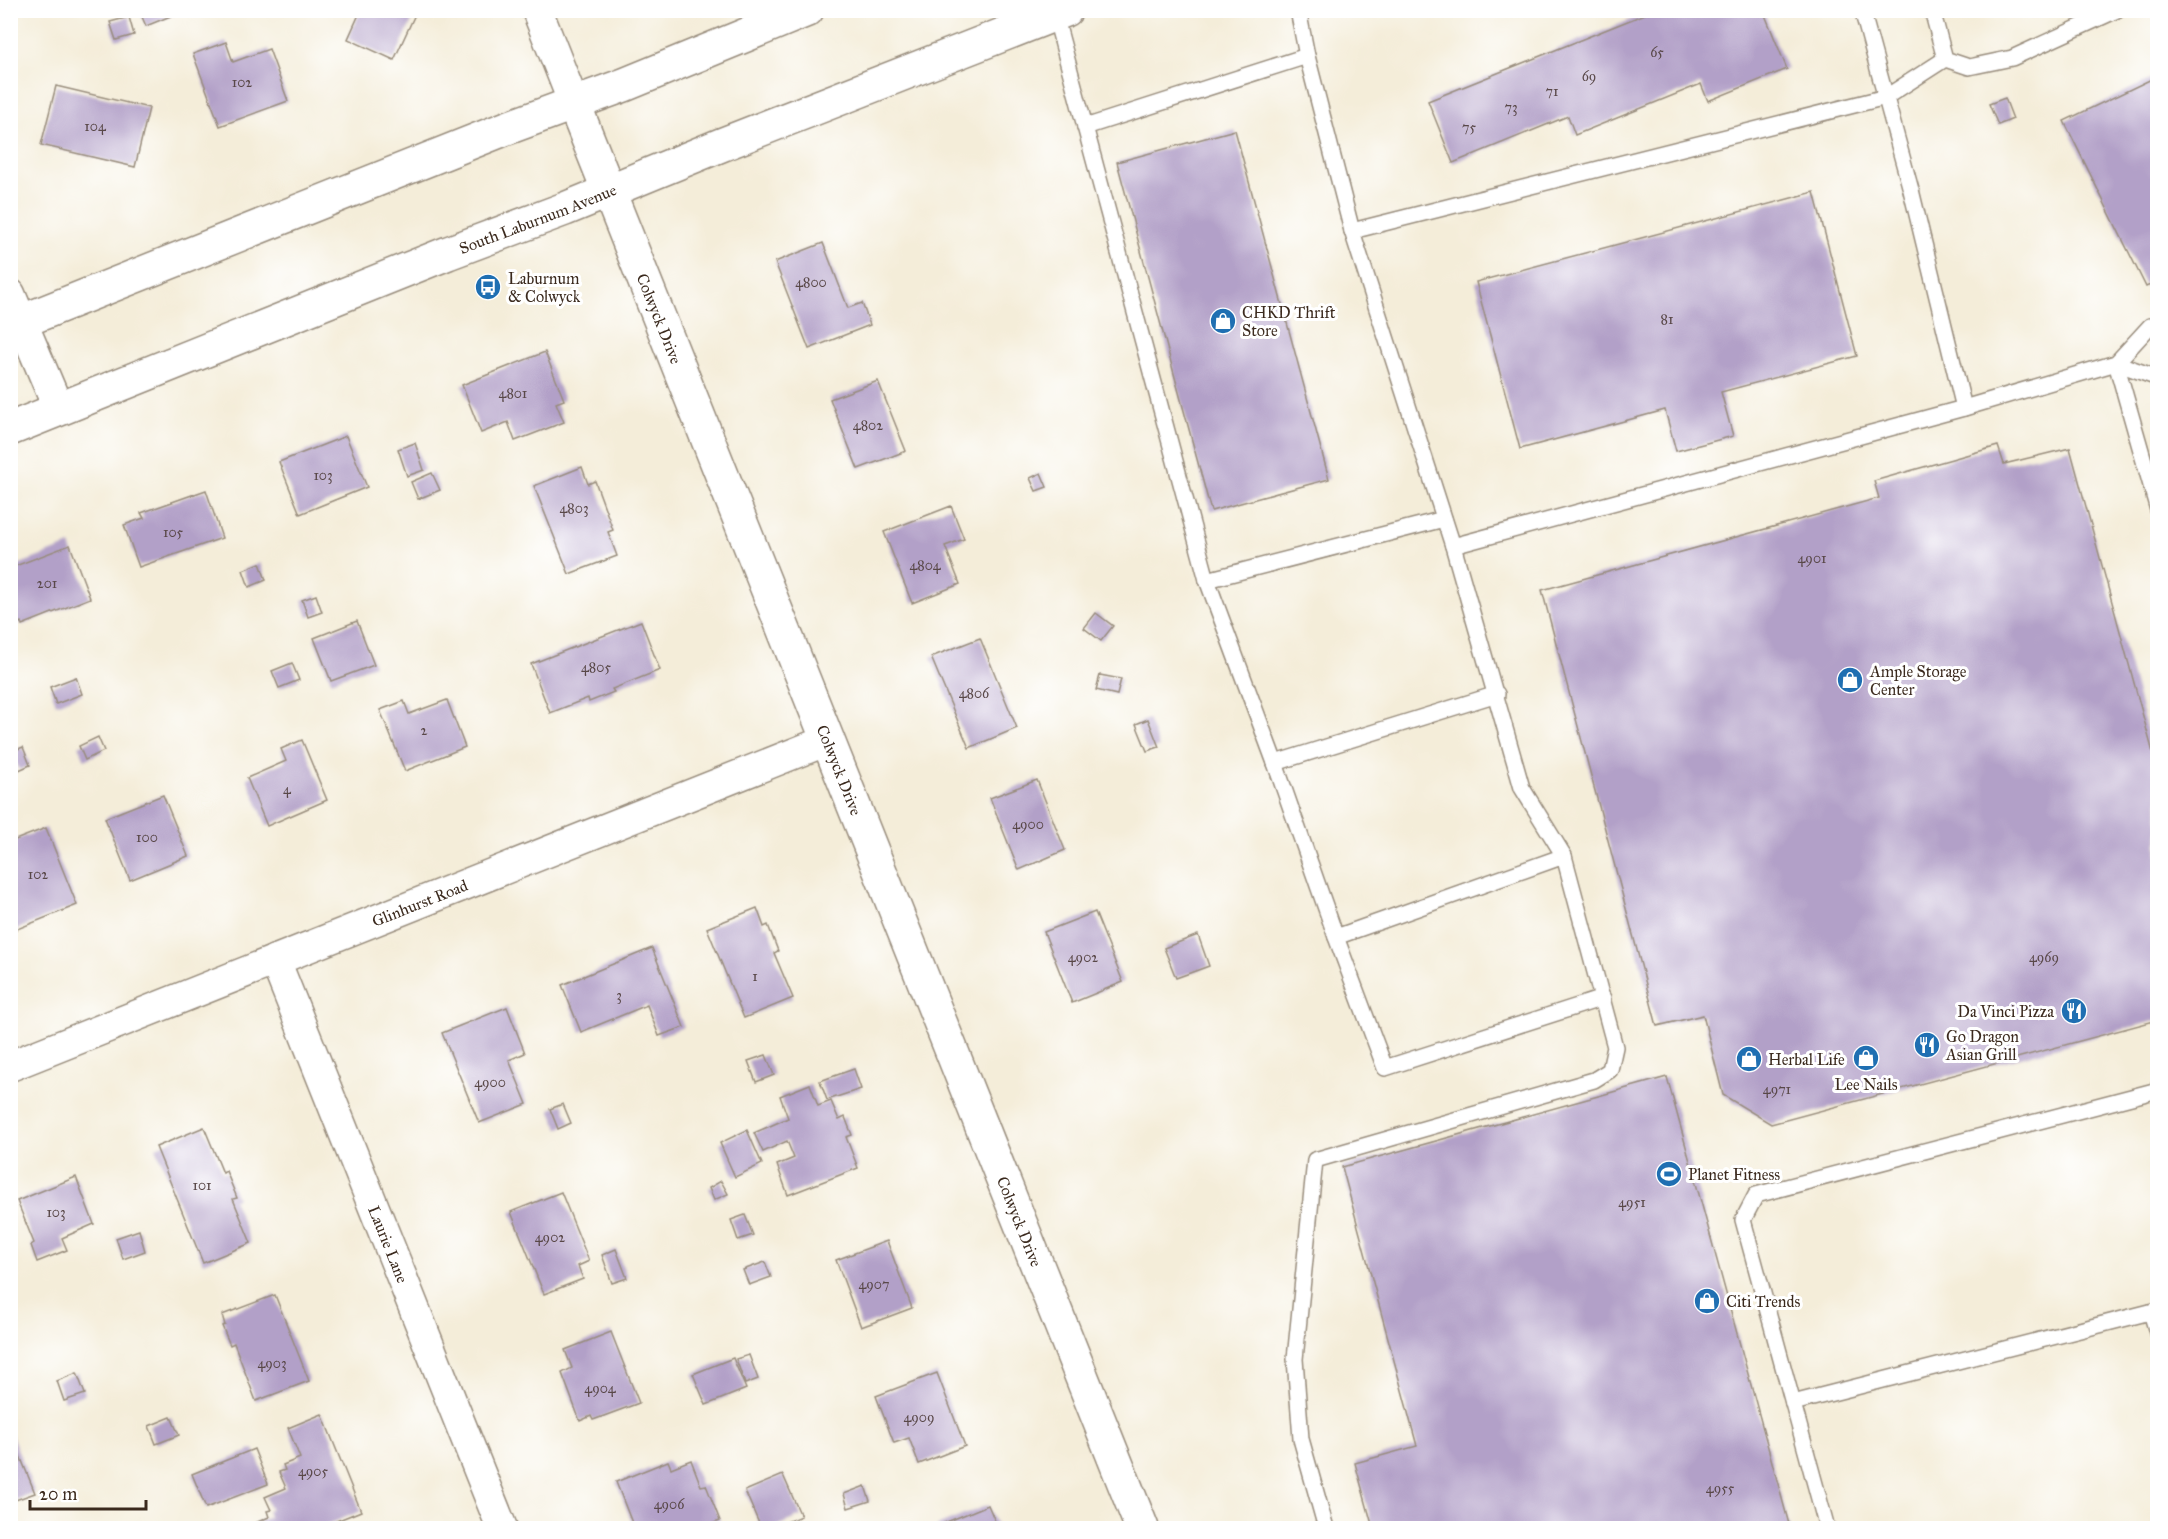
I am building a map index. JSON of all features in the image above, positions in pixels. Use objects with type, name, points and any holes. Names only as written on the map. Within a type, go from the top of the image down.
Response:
[{"type":"main road","points":[[14,314],[574,104],[807,10]]},
{"type":"main road","name":"South Laburnum Avenue","points":[[10,429],[448,253],[1060,13]]},
{"type":"main road","name":"Colwyck Drive","points":[[574,104],[1142,1528]]},
{"type":"street","name":"Colwyck Drive","points":[[537,10],[574,104]]},
{"type":"street","points":[[14,314],[59,410]]},
{"type":"street","name":"Glinhurst Road","points":[[10,1066],[828,740]]},
{"type":"street","name":"Laurie Lane","points":[[274,960],[502,1528]]},
{"type":"lane","points":[[1298,10],[1307,56],[1352,231],[1453,546],[1522,788],[1564,856],[1616,1047],[1610,1070],[1594,1080],[1315,1160],[1295,1359],[1301,1439],[1326,1528]]},
{"type":"lane","points":[[1862,10],[1911,190],[1964,408]]},
{"type":"lane","points":[[1932,10],[1945,59]]},
{"type":"lane","points":[[1945,59],[1970,67],[2012,58],[2117,10]]},
{"type":"lane","points":[[1060,13],[1085,128],[1207,580],[1385,1068],[1603,998]]},
{"type":"lane","points":[[1085,128],[1307,56]]},
{"type":"lane","points":[[1352,231],[1886,97],[1945,59]]},
{"type":"lane","points":[[1453,546],[1964,408],[2116,363],[2150,326],[2157,324]]},
{"type":"lane","points":[[2116,363],[2157,378]]},
{"type":"lane","points":[[2116,363],[2157,510]]},
{"type":"lane","points":[[1207,580],[1444,519]]},
{"type":"lane","points":[[1275,763],[1497,694]]},
{"type":"lane","points":[[1336,936],[1564,856]]},
{"type":"lane","points":[[1827,1528],[1743,1220],[1756,1195],[2157,1090]]},
{"type":"lane","points":[[1792,1403],[2154,1311],[2157,1336]]},
{"type":"building","points":[[139,10],[177,10],[178,13],[146,26]]},
{"type":"building","points":[[361,10],[417,10],[394,60],[348,39]]},
{"type":"building","points":[[1655,10],[1763,10],[1787,69],[1708,101],[1701,84],[1575,135],[1568,116],[1453,163],[1428,101]]},
{"type":"building","points":[[129,17],[134,35],[116,40],[110,22]]},
{"type":"building","points":[[226,42],[233,62],[269,49],[288,101],[220,126],[193,54]]},
{"type":"building","points":[[2158,76],[2158,281],[2146,287],[2064,121]]},
{"type":"building","points":[[56,86],[149,108],[135,167],[41,145]]},
{"type":"building","points":[[2005,98],[2013,119],[1998,125],[1989,104]]},
{"type":"building","name":"CHKD Thrift Store","points":[[1235,130],[1329,479],[1211,511],[1117,162]]},
{"type":"building","points":[[1814,192],[1857,356],[1721,392],[1733,436],[1676,451],[1665,410],[1520,449],[1476,282]]},
{"type":"building","points":[[823,243],[848,308],[862,303],[870,325],[809,349],[775,262]]},
{"type":"building","points":[[545,352],[564,400],[556,403],[564,422],[515,441],[508,422],[481,433],[462,385]]},
{"type":"building","points":[[878,381],[906,451],[858,469],[830,399]]},
{"type":"building","points":[[346,436],[367,487],[300,514],[279,462]]},
{"type":"building","points":[[415,443],[424,470],[407,476],[398,449]]},
{"type":"building","name":"Ample Storage Center","points":[[1998,446],[2004,464],[2070,448],[2158,771],[2158,1020],[1771,1124],[1723,1095],[1703,1015],[1657,1026],[1542,590],[1879,498],[1874,481]]},
{"type":"building","points":[[582,467],[588,484],[595,481],[613,530],[608,532],[617,556],[569,574],[534,486]]},
{"type":"building","points":[[432,473],[440,490],[418,499],[411,482]]},
{"type":"building","points":[[1041,473],[1047,487],[1036,491],[1030,478]]},
{"type":"building","points":[[206,490],[222,538],[139,567],[124,525],[144,518],[141,513]]},
{"type":"building","points":[[951,506],[964,539],[945,546],[960,584],[912,603],[884,532]]},
{"type":"building","points":[[70,545],[90,598],[22,625],[21,622],[10,627],[10,568]]},
{"type":"building","points":[[260,563],[266,580],[249,587],[243,570]]},
{"type":"building","points":[[316,595],[322,612],[308,617],[302,600]]},
{"type":"building","points":[[1096,613],[1113,626],[1101,641],[1084,628]]},
{"type":"building","points":[[357,621],[374,665],[331,681],[314,638]]},
{"type":"building","points":[[641,621],[660,670],[612,689],[614,692],[589,702],[588,698],[550,713],[531,664]]},
{"type":"building","points":[[980,638],[1017,728],[969,748],[931,657]]},
{"type":"building","points":[[292,663],[299,680],[279,688],[272,671]]},
{"type":"building","points":[[1100,675],[1121,679],[1117,695],[1096,690]]},
{"type":"building","points":[[76,677],[82,694],[56,704],[50,687]]},
{"type":"building","points":[[447,700],[465,747],[405,771],[380,710],[404,701],[409,714]]},
{"type":"building","points":[[1148,719],[1159,747],[1147,751],[1136,724]]},
{"type":"building","points":[[98,737],[104,751],[85,760],[79,746]]},
{"type":"building","points":[[302,740],[327,800],[267,826],[247,778],[286,761],[281,749]]},
{"type":"building","points":[[23,747],[30,765],[19,770],[11,752]]},
{"type":"building","points":[[1037,780],[1065,850],[1019,870],[990,798]]},
{"type":"building","points":[[163,795],[188,856],[130,880],[105,818]]},
{"type":"building","points":[[46,828],[77,905],[10,932],[10,842]]},
{"type":"building","points":[[757,908],[764,927],[768,925],[778,951],[774,953],[793,998],[744,1018],[707,928]]},
{"type":"building","points":[[1095,912],[1123,982],[1072,1003],[1044,932]]},
{"type":"building","points":[[1198,935],[1209,966],[1176,978],[1164,948]]},
{"type":"building","points":[[652,948],[684,1027],[659,1036],[647,1005],[581,1032],[562,985]]},
{"type":"building","points":[[507,1007],[525,1053],[509,1060],[527,1104],[479,1123],[442,1033]]},
{"type":"building","points":[[766,1055],[774,1075],[756,1082],[748,1061]]},
{"type":"building","points":[[854,1069],[861,1089],[827,1100],[820,1081]]},
{"type":"building","points":[[1667,1077],[1790,1528],[1373,1528],[1355,1463],[1417,1446],[1342,1167]]},
{"type":"building","points":[[810,1084],[818,1106],[831,1101],[839,1120],[845,1117],[852,1135],[846,1137],[858,1168],[788,1195],[777,1165],[794,1158],[787,1141],[763,1152],[754,1133],[788,1118],[780,1096]]},
{"type":"building","points":[[563,1104],[571,1123],[558,1129],[550,1109]]},
{"type":"building","points":[[204,1127],[223,1173],[226,1171],[237,1198],[233,1199],[251,1243],[203,1263],[156,1147]]},
{"type":"building","points":[[747,1130],[762,1164],[735,1177],[720,1143]]},
{"type":"building","points":[[76,1177],[94,1224],[62,1238],[67,1250],[37,1262],[31,1245],[34,1243],[17,1201]]},
{"type":"building","points":[[721,1181],[728,1194],[714,1200],[709,1188]]},
{"type":"building","points":[[561,1192],[589,1261],[578,1266],[583,1279],[544,1294],[511,1212]]},
{"type":"building","points":[[745,1215],[753,1235],[738,1240],[731,1220]]},
{"type":"building","points":[[139,1230],[145,1251],[123,1259],[116,1238]]},
{"type":"building","points":[[887,1241],[912,1308],[861,1327],[836,1260]]},
{"type":"building","points":[[616,1249],[627,1278],[612,1283],[602,1255]]},
{"type":"building","points":[[765,1262],[771,1277],[749,1285],[743,1270]]},
{"type":"building","points":[[275,1295],[309,1381],[256,1401],[234,1343],[230,1345],[222,1326],[225,1325],[222,1315]]},
{"type":"building","points":[[611,1332],[639,1403],[593,1420],[591,1416],[580,1421],[562,1373],[572,1368],[565,1350]]},
{"type":"building","points":[[749,1355],[758,1379],[745,1384],[736,1359]]},
{"type":"building","points":[[733,1358],[746,1389],[706,1405],[693,1374]]},
{"type":"building","points":[[77,1373],[85,1394],[64,1401],[57,1381]]},
{"type":"building","points":[[937,1373],[965,1446],[919,1464],[909,1438],[894,1443],[876,1396]]},
{"type":"building","points":[[322,1414],[361,1511],[319,1528],[258,1528],[255,1523],[269,1517],[267,1511],[271,1510],[265,1497],[286,1488],[279,1472],[285,1470],[283,1465],[300,1458],[288,1428]]},
{"type":"building","points":[[171,1417],[179,1435],[156,1444],[149,1426]]},
{"type":"building","points":[[10,1431],[35,1493],[10,1502]]},
{"type":"building","points":[[254,1449],[268,1484],[206,1508],[192,1474]]},
{"type":"building","points":[[691,1460],[701,1486],[706,1485],[720,1521],[700,1528],[634,1528],[616,1482],[668,1461],[671,1468]]},
{"type":"building","points":[[783,1475],[801,1516],[772,1528],[761,1528],[745,1491]]},
{"type":"building","points":[[865,1486],[870,1501],[848,1508],[844,1494]]},
{"type":"building","points":[[988,1505],[998,1528],[938,1528],[937,1526]]},
{"type":"place","name":"Laburnum & Colwyck","points":[[488,287]]},
{"type":"place","name":"CHKD Thrift Store","points":[[1223,321]]},
{"type":"place","name":"Ample Storage Center","points":[[1850,680]]},
{"type":"place","name":"Da Vinci Pizza","points":[[2074,1011]]},
{"type":"place","name":"Go Dragon Asian Grill","points":[[1927,1045]]},
{"type":"place","name":"Lee Nails","points":[[1866,1058]]},
{"type":"place","name":"Herbal Life","points":[[1749,1059]]},
{"type":"place","name":"Planet Fitness","points":[[1669,1174]]},
{"type":"place","name":"Citi Trends","points":[[1707,1301]]}]
